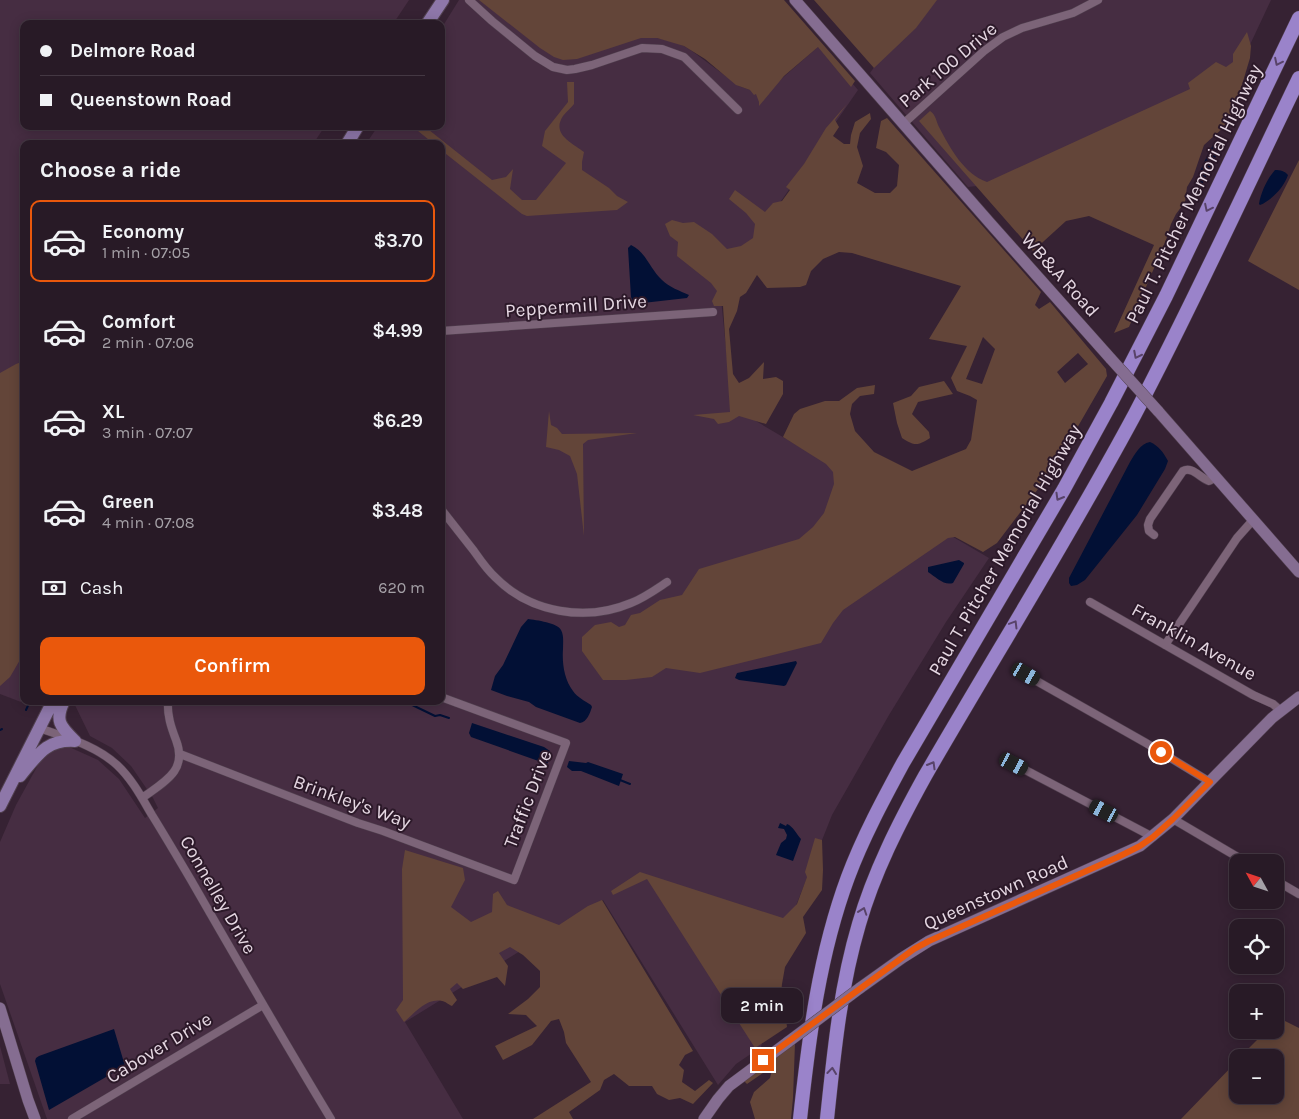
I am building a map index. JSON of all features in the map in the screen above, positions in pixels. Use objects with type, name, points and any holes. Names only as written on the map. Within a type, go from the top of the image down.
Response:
[{"type":"highway","name":"Paul T. Pitcher Memorial Highway","points":[[800,1119],[810,1037],[825,952],[839,904],[861,845],[902,763],[1064,489],[1111,403],[1162,304],[1299,18]]},
{"type":"highway","points":[[827,1119],[835,1040],[848,965],[871,887],[884,857],[903,817],[926,776],[1086,502],[1134,414],[1189,307],[1299,78]]},
{"type":"main road","points":[[430,20],[443,0]]},
{"type":"main road","points":[[0,806],[51,705]]},
{"type":"main road","points":[[63,705],[60,712],[60,724],[75,740]]},
{"type":"main road","points":[[6,794],[43,749],[58,742],[75,740]]},
{"type":"street","points":[[469,0],[535,56],[553,67],[575,70],[642,48],[662,49],[684,57],[738,110]]},
{"type":"street","name":"WB&A Road","points":[[795,0],[1299,572]]},
{"type":"street","name":"Park 100 Drive","points":[[904,124],[984,51],[1003,37],[1022,28],[1073,13],[1098,0]]},
{"type":"street","name":"Peppermill Drive","points":[[445,331],[713,312]]},
{"type":"street","points":[[1154,535],[1149,531],[1150,518],[1183,471],[1190,470],[1209,482],[1215,478]]},
{"type":"street","points":[[445,514],[497,580],[522,598],[543,607],[561,612],[575,613],[610,610],[639,600],[667,582]]},
{"type":"street","points":[[1164,645],[1237,538],[1252,520]]},
{"type":"street","name":"Franklin Avenue","points":[[1090,602],[1272,704],[1281,711]]},
{"type":"street","points":[[1026,674],[1210,782]]},
{"type":"street","name":"Queenstown Road","points":[[704,1119],[729,1086],[860,988],[929,941],[1122,856],[1153,837],[1264,726],[1299,697]]},
{"type":"street","name":"Traffic Drive","points":[[445,698],[566,742],[514,880]]},
{"type":"street","points":[[142,798],[171,776],[178,764],[180,754],[169,721],[168,705]]},
{"type":"street","name":"Connelley Drive","points":[[39,728],[75,740],[99,752],[113,762],[127,776],[176,855],[262,1005],[331,1119]]},
{"type":"street","name":"Brinkley's Way","points":[[180,754],[358,823],[383,830],[514,880]]},
{"type":"street","points":[[1014,764],[1153,837]]},
{"type":"street","points":[[1173,819],[1232,854]]},
{"type":"street","points":[[1284,885],[1299,894]]},
{"type":"street","name":"Cabover Drive","points":[[72,1119],[262,1005]]},
{"type":"street","points":[[0,1008],[35,1119]]},
{"type":"shaded area","points":[[0,0],[409,0],[396,20],[20,20],[20,130],[322,130],[316,140],[20,140],[20,702],[0,694]]},
{"type":"shaded area","points":[[459,0],[485,0],[637,38],[657,38],[684,46],[739,86],[750,90],[779,81],[820,45],[858,90],[720,289],[732,407],[989,558],[946,622],[889,715],[832,815],[795,908],[761,1047],[736,1064],[718,1085],[603,900],[405,1022],[463,1119],[47,1119],[0,984],[0,842],[16,805],[44,754],[52,748],[67,746],[98,760],[119,779],[145,818],[158,808],[131,766],[112,748],[90,736],[75,705],[445,705],[445,140],[369,140],[375,130],[445,130],[445,23]]},
{"type":"shaded area","points":[[479,0],[784,0],[855,81],[851,87],[818,47],[784,76],[759,106],[756,94],[754,95],[750,90],[736,85],[705,59],[684,46],[657,38],[641,38],[577,59],[563,60],[554,57],[540,48]]},
{"type":"shaded area","points":[[814,0],[937,0],[916,28],[874,68]]},
{"type":"shaded area","points":[[921,0],[1271,0],[1169,217],[1094,173],[968,187],[870,73]]},
{"type":"shaded area","points":[[1247,32],[1251,46],[1250,58],[1235,108],[1224,127],[1204,145],[1193,177],[1187,187],[1185,202],[1171,224],[1129,327],[1114,333],[1154,245],[1089,216],[1066,221],[1033,251],[919,121],[930,111],[935,116],[948,143],[965,167],[971,173],[987,182],[1190,89],[1188,83],[1216,62],[1226,67],[1233,62],[1233,54]]},
{"type":"shaded area","points":[[567,82],[574,82],[574,104],[560,122],[561,133],[584,152],[582,170],[628,202],[617,210],[527,216],[445,153],[445,143],[492,180],[506,177],[513,169],[510,189],[522,200],[536,200],[566,163],[542,146],[545,131],[568,102]]},
{"type":"shaded area","points":[[847,104],[835,120],[839,127],[833,136],[844,144],[850,144],[855,122],[870,113],[871,119],[860,133],[857,147],[863,166],[857,183],[875,193],[890,193],[897,186],[899,165],[886,152],[876,148],[881,121],[887,118],[1041,292],[1035,305],[1039,309],[1050,302],[1106,369],[1107,376],[1054,468],[997,543],[983,552],[955,537],[948,538],[843,610],[821,643],[700,673],[666,668],[652,677],[603,680],[582,651],[582,637],[595,625],[611,622],[619,627],[625,625],[631,615],[640,613],[660,600],[682,595],[699,569],[799,539],[813,527],[824,513],[834,484],[833,472],[826,464],[783,437],[794,414],[800,409],[825,401],[839,401],[857,388],[875,385],[874,394],[860,396],[852,404],[850,414],[855,431],[874,452],[912,471],[966,449],[971,440],[977,400],[957,391],[951,378],[967,346],[929,339],[961,286],[852,253],[839,252],[823,259],[811,271],[806,285],[800,287],[767,288],[757,275],[746,293],[740,297],[737,311],[729,329],[733,374],[739,383],[749,378],[764,362],[763,379],[776,377],[783,381],[783,394],[766,424],[739,416],[729,422],[718,424],[714,419],[693,415],[730,412],[723,306],[714,306],[712,301],[717,291],[711,283],[677,256],[678,242],[670,236],[665,224],[672,220],[683,223],[694,222],[712,234],[727,249],[741,246],[753,238],[755,224],[746,213],[729,199],[735,190],[765,212],[773,203],[782,201],[790,190],[786,187],[804,164],[826,128]],"holes":[[[983,337],[995,349],[982,384],[966,379]],[[1078,353],[1088,364],[1065,383],[1057,372]]]},
{"type":"shaded area","points":[[417,130],[429,130],[442,140],[429,140]]},
{"type":"shaded area","points":[[1299,160],[1299,290],[1248,261]]},
{"type":"shaded area","points":[[20,362],[20,660],[10,677],[0,686],[0,373]]},
{"type":"shaded area","points":[[944,381],[953,394],[918,402],[912,414],[929,432],[930,438],[916,444],[902,438],[893,403],[911,396],[919,387]]},
{"type":"shaded area","points":[[549,411],[551,425],[562,434],[637,433],[588,440],[583,444],[584,536],[577,474],[570,456],[559,450],[546,447]]},
{"type":"shaded area","points":[[815,838],[822,840],[822,890],[803,917],[806,933],[785,967],[780,1003],[787,1027],[755,1048],[647,879],[613,895],[611,891],[640,872],[783,918],[797,904],[807,877],[805,872]]},
{"type":"shaded area","points":[[405,850],[463,868],[465,880],[451,907],[471,922],[492,912],[493,894],[498,891],[507,905],[559,925],[588,906],[602,900],[693,1051],[685,1055],[679,1065],[684,1070],[682,1082],[695,1091],[709,1080],[713,1083],[693,1104],[680,1098],[669,1100],[657,1094],[652,1086],[629,1086],[614,1074],[604,1080],[600,1090],[569,1112],[573,1119],[533,1119],[591,1082],[566,1043],[559,1019],[551,1021],[532,1045],[503,1060],[495,1046],[537,1026],[526,1015],[508,1014],[540,987],[540,971],[523,955],[510,947],[499,953],[508,966],[505,986],[497,977],[463,989],[457,983],[450,989],[457,1000],[452,1006],[443,1001],[431,1002],[421,1007],[404,1022],[396,1010],[403,1000],[402,869]]},
{"type":"shaded area","points":[[1284,1020],[1299,1028],[1299,1119],[1181,1119],[1229,1069],[1229,1104],[1284,1104],[1284,1049],[1248,1049],[1258,1039],[1284,1039]]},
{"type":"shaded area","points":[[795,1043],[791,1119],[755,1119],[750,1102],[754,1092],[770,1078],[773,1066],[747,1084],[743,1080]]},
{"type":"shaded area","points":[[0,1046],[10,1084],[0,1084]]},
{"type":"water","points":[[1220,142],[1219,150],[1199,191],[1196,190],[1202,166],[1214,143]]},
{"type":"water","points":[[1275,170],[1287,174],[1286,180],[1273,196],[1260,205],[1263,190],[1269,177]]},
{"type":"water","points":[[631,245],[644,256],[662,280],[671,287],[689,295],[687,298],[634,304],[631,297],[628,248]]},
{"type":"water","points":[[1150,442],[1156,445],[1168,461],[1165,469],[1137,515],[1085,580],[1071,586],[1069,578],[1130,462],[1141,447]]},
{"type":"water","points":[[959,560],[964,564],[953,583],[943,582],[928,572],[928,567]]},
{"type":"water","points":[[528,619],[551,624],[561,630],[563,634],[563,665],[570,686],[581,699],[592,707],[585,721],[580,723],[536,707],[529,702],[491,690],[495,676],[503,665],[521,627]]},
{"type":"water","points":[[796,661],[797,663],[784,686],[735,678],[737,673]]},
{"type":"water","points":[[472,723],[544,747],[550,751],[550,758],[547,764],[471,737],[469,733]]},
{"type":"water","points":[[569,761],[588,762],[623,774],[619,786],[581,771],[572,771],[567,767]]},
{"type":"water","points":[[780,823],[786,826],[787,824],[789,825],[801,839],[793,861],[776,855],[787,835],[784,829],[778,828]]},
{"type":"water","points":[[114,1029],[125,1066],[49,1110],[35,1061],[36,1058]]},
{"type":"waterway","points":[[26,710],[28,705]]},
{"type":"waterway","points":[[412,705],[435,716],[440,715],[449,718]]},
{"type":"waterway","points":[[620,780],[630,784]]},
{"type":"route","points":[[763,1060],[914,949],[1118,857],[1146,842],[1173,819],[1210,782],[1161,752]]}]
